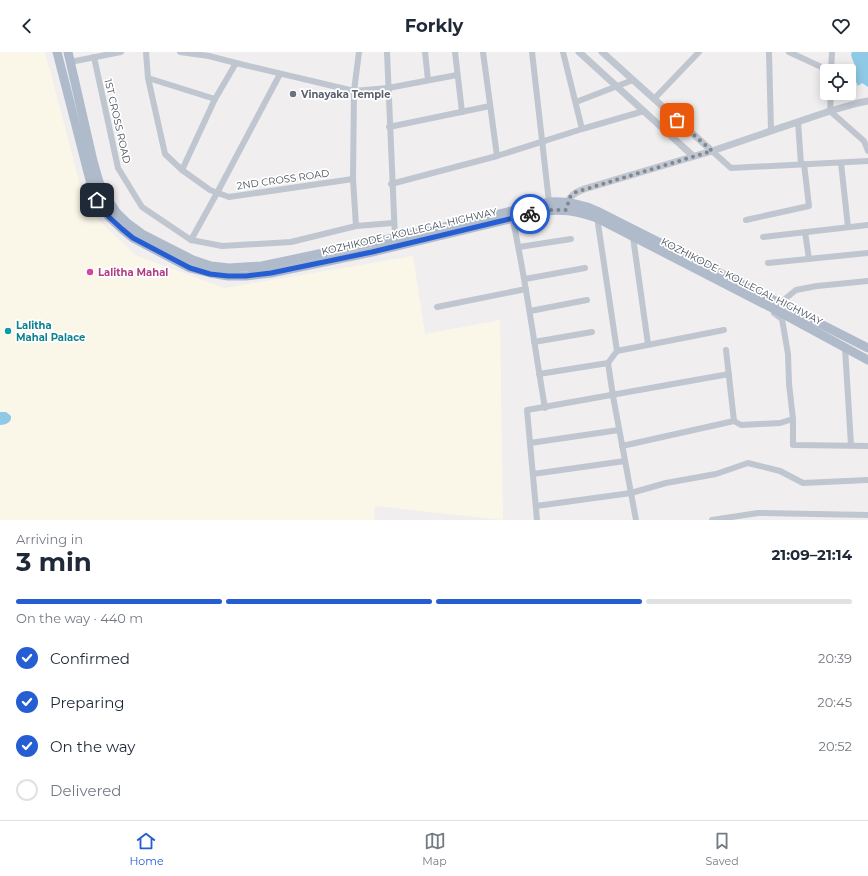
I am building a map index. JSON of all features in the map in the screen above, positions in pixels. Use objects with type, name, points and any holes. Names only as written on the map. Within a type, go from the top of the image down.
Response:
[{"type":"main road","name":"KOZHIKODE - KOLLEGAL HIGHWAY","points":[[57,52],[92,188],[97,200],[109,217],[133,238],[197,270],[228,276],[246,276],[271,273],[372,252],[512,215],[549,202],[567,206]]},
{"type":"main road","name":"KOZHIKODE - KOLLEGAL HIGHWAY","points":[[68,52],[99,182],[107,198],[116,212],[127,223],[142,234],[193,260],[211,266],[229,268],[262,266],[394,238],[578,204],[633,237],[778,307],[868,348]]},
{"type":"main road","name":"KOZHIKODE - KOLLEGAL HIGHWAY","points":[[597,215],[778,307],[845,348],[868,360]]},
{"type":"street","points":[[70,62],[121,52]]},
{"type":"street","name":"2ND CROSS ROAD","points":[[146,52],[148,78],[165,154],[182,170],[210,190],[228,197],[353,179]]},
{"type":"street","points":[[180,52],[210,54],[236,63],[354,91],[388,88],[457,75]]},
{"type":"street","points":[[356,226],[353,179],[354,91],[359,52]]},
{"type":"street","points":[[387,52],[394,238]]},
{"type":"street","points":[[425,52],[428,80]]},
{"type":"street","points":[[455,52],[462,112]]},
{"type":"street","points":[[483,52],[496,156]]},
{"type":"street","points":[[532,52],[549,202]]},
{"type":"street","points":[[563,52],[582,129]]},
{"type":"street","points":[[579,52],[693,156]]},
{"type":"street","points":[[602,52],[731,168],[868,161]]},
{"type":"street","points":[[654,99],[699,52]]},
{"type":"street","points":[[769,52],[771,131]]},
{"type":"street","points":[[789,52],[820,66]]},
{"type":"street","points":[[831,64],[832,52]]},
{"type":"street","name":"1ST CROSS ROAD","points":[[94,57],[118,168],[142,207],[190,240],[222,246],[291,242],[356,226],[393,223]]},
{"type":"street","points":[[182,170],[215,99],[236,63]]},
{"type":"street","points":[[190,240],[217,193],[280,74]]},
{"type":"street","points":[[148,78],[215,99]]},
{"type":"street","points":[[576,102],[633,80]]},
{"type":"street","points":[[830,111],[831,100]]},
{"type":"street","points":[[567,206],[570,197],[576,192],[584,189],[712,151],[830,111],[868,101]]},
{"type":"street","points":[[389,127],[490,106]]},
{"type":"street","points":[[392,184],[496,156],[644,111]]},
{"type":"street","points":[[830,111],[864,140],[868,152]]},
{"type":"street","points":[[746,220],[809,206],[802,164],[798,122]]},
{"type":"street","points":[[841,163],[848,228]]},
{"type":"street","points":[[512,215],[525,279],[545,408]]},
{"type":"street","points":[[597,215],[617,351]]},
{"type":"street","points":[[763,237],[868,225]]},
{"type":"street","points":[[805,232],[809,259]]},
{"type":"street","points":[[633,237],[648,344]]},
{"type":"street","points":[[519,247],[571,239]]},
{"type":"street","points":[[768,263],[868,253]]},
{"type":"street","points":[[525,279],[585,268]]},
{"type":"street","points":[[868,281],[817,286],[796,290],[778,307],[774,313],[782,320],[788,354],[789,384],[793,419],[793,445],[868,446]]},
{"type":"street","points":[[437,307],[526,289]]},
{"type":"street","points":[[530,311],[586,300]]},
{"type":"street","points":[[539,374],[608,363],[617,351],[724,330]]},
{"type":"street","points":[[534,342],[592,332]]},
{"type":"street","points":[[845,348],[851,445]]},
{"type":"street","points":[[726,350],[734,421]]},
{"type":"street","points":[[608,363],[636,520]]},
{"type":"street","points":[[537,520],[527,410],[613,396],[729,374]]},
{"type":"street","points":[[622,446],[734,421],[740,425],[780,423],[793,419]]},
{"type":"street","points":[[530,443],[619,430]]},
{"type":"street","points":[[533,474],[625,461]]},
{"type":"street","points":[[536,506],[631,493],[666,483],[716,474],[748,463],[780,471],[804,483],[868,480]]},
{"type":"street","points":[[712,520],[758,513],[868,515]]},
{"type":"shaded area","name":"Lalitha Mahal","points":[[0,52],[45,52],[86,207],[135,255],[224,288],[413,256],[425,334],[500,320],[503,520],[375,506],[374,520],[0,520]]},
{"type":"water","points":[[852,52],[868,52],[868,87],[862,83],[858,86],[856,81],[856,64],[854,64],[851,55]]},
{"type":"water","points":[[0,412],[6,412],[11,416],[11,420],[8,423],[0,425]]},
{"type":"way so far","points":[[530,214],[549,210],[566,210],[568,200],[576,192],[712,151],[677,120]]},
{"type":"place","name":"Vinayaka Temple","points":[[293,94]]},
{"type":"place","name":"Lalitha Mahal","points":[[90,272]]},
{"type":"place","name":"Lalitha Mahal Palace","points":[[8,331]]},
{"type":"route","points":[[97,200],[109,217],[133,238],[190,268],[210,274],[228,276],[246,276],[271,273],[372,252],[530,214]]}]
